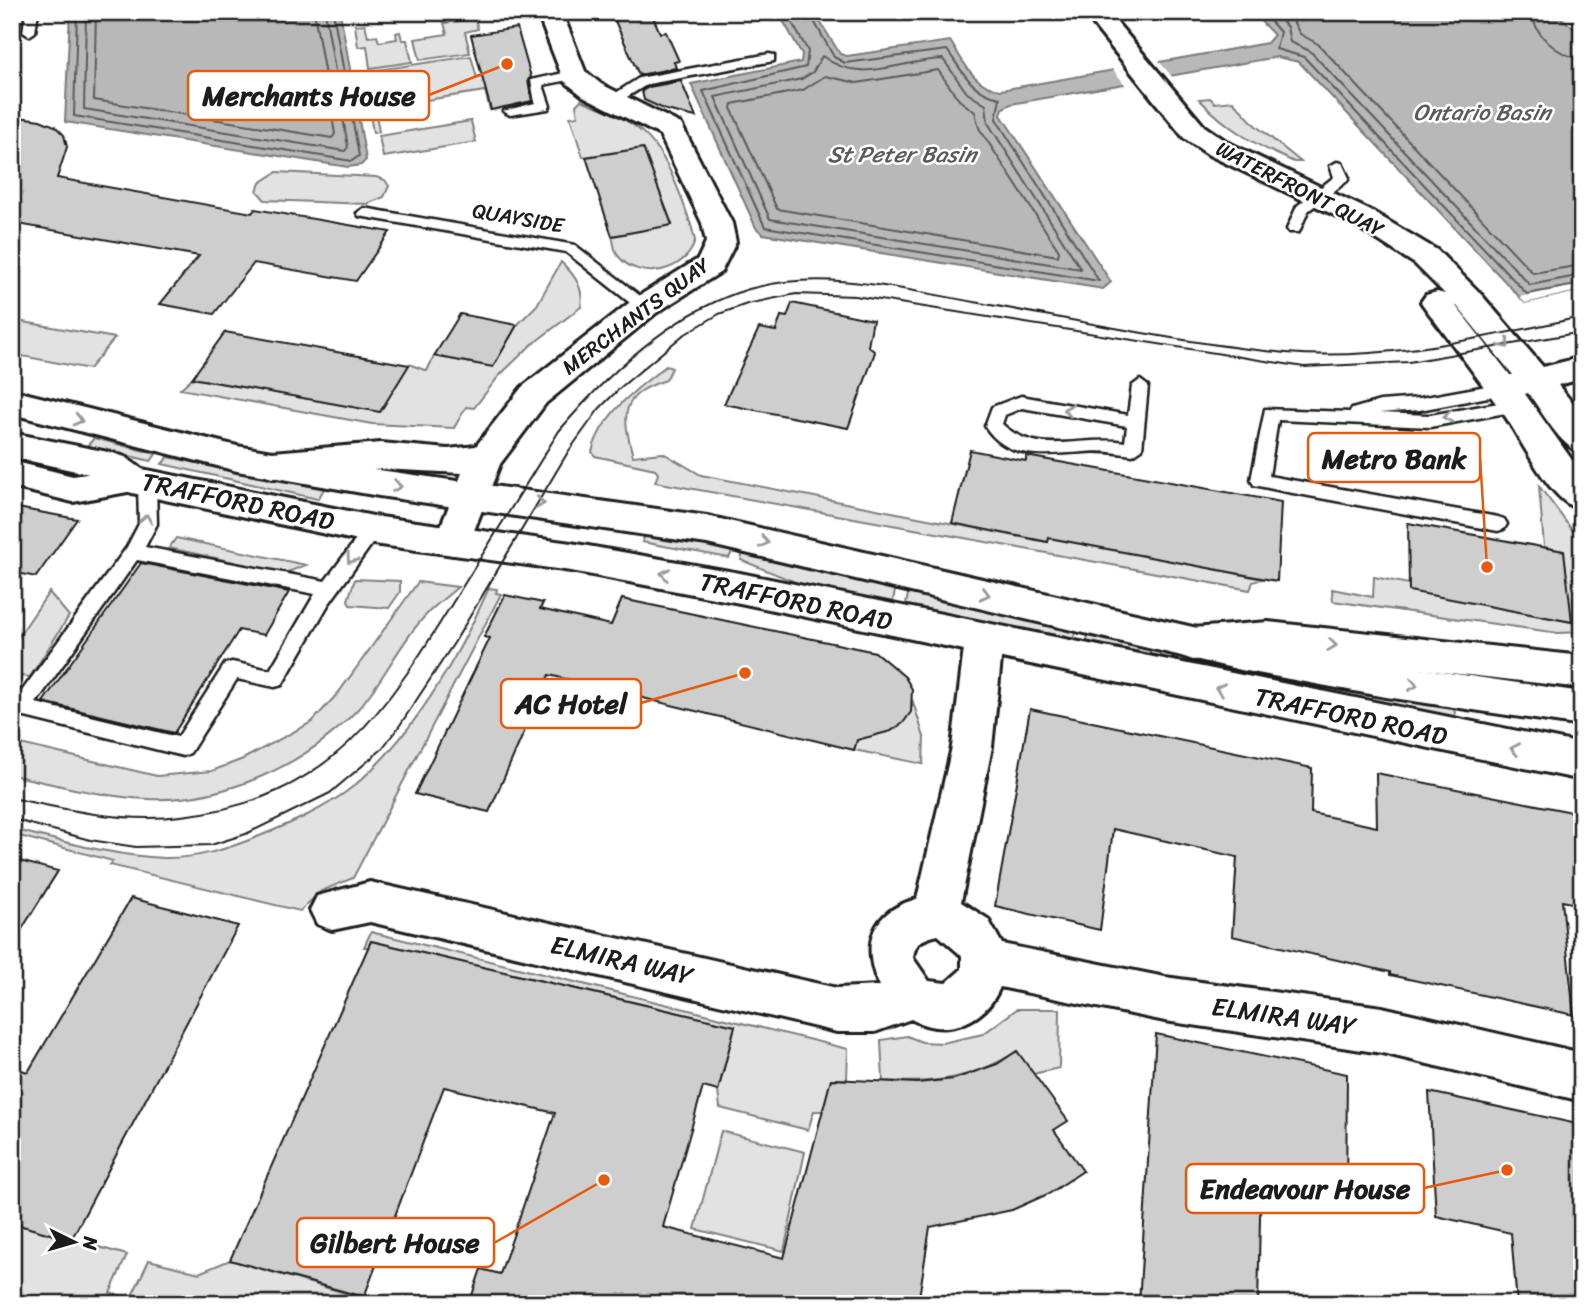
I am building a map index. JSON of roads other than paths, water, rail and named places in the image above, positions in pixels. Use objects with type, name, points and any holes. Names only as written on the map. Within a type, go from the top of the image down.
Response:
[{"type":"main road","points":[[549,12],[573,75]]},
{"type":"main road","name":"WATERFRONT QUAY","points":[[1095,12],[1194,132],[1219,149],[1363,218],[1396,239],[1420,281],[1545,397]]},
{"type":"main road","name":"MERCHANTS QUAY","points":[[453,541],[485,458],[549,381],[645,306],[710,265],[721,242],[717,223],[671,130],[592,90],[573,75]]},
{"type":"main road","points":[[1545,397],[1582,368]]},
{"type":"main road","points":[[1545,397],[1582,441]]},
{"type":"main road","points":[[1545,397],[1582,463]]},
{"type":"main road","points":[[1545,397],[1556,468],[1582,498]]},
{"type":"main road","name":"TRAFFORD ROAD","points":[[12,401],[121,431],[270,465],[709,531],[867,564],[1191,644],[1428,687],[1582,709]]},
{"type":"main road","name":"TRAFFORD ROAD","points":[[12,445],[113,466],[140,482],[373,530],[571,557],[714,583],[1582,762]]},
{"type":"main road","points":[[270,465],[381,456],[447,462],[485,458]]},
{"type":"main road","points":[[12,474],[73,489],[140,482]]},
{"type":"main road","points":[[1191,644],[1268,637],[1582,672]]},
{"type":"main road","points":[[939,914],[939,893],[972,747],[984,640]]},
{"type":"main road","name":"ELMIRA WAY","points":[[332,910],[370,902],[837,1010],[874,1011],[894,1007],[909,995]]},
{"type":"main road","points":[[939,914],[969,929],[979,941],[985,962],[980,983],[970,995],[956,1003],[931,1005],[909,995],[894,977],[890,961],[893,941],[903,927],[916,918],[939,914]]},
{"type":"main road","name":"ELMIRA WAY","points":[[985,962],[1165,999],[1382,1030],[1582,1077]]},
{"type":"lane","points":[[29,32],[32,12]]},
{"type":"lane","points":[[612,100],[644,81],[769,58]]},
{"type":"lane","points":[[510,111],[543,106],[536,83],[573,75]]},
{"type":"lane","points":[[1294,229],[1302,209],[1342,178],[1337,166]]},
{"type":"lane","name":"QUAYSIDE","points":[[364,213],[570,248],[645,306]]},
{"type":"lane","points":[[1136,422],[1021,402],[998,411],[993,426],[1010,444],[1021,446],[1054,451],[1100,445],[1133,449],[1136,422],[1140,386]]},
{"type":"lane","points":[[1498,524],[1260,480],[1272,412],[1311,417],[1347,416],[1430,421],[1545,397]]},
{"type":"lane","points":[[140,482],[148,524],[133,552],[22,708],[183,747],[232,670],[275,679],[329,589],[373,530]]},
{"type":"lane","points":[[133,552],[329,589]]},
{"type":"water","points":[[70,12],[340,12],[366,160],[361,165],[348,167],[65,122]]},
{"type":"water","points":[[778,12],[814,12],[840,54],[847,56],[950,41],[977,79],[1001,90],[1267,43],[1274,35],[1252,12],[1554,12],[1582,35],[1582,290],[1525,303],[1299,62],[1277,57],[1011,104],[1003,108],[1001,115],[1111,282],[1103,289],[763,234],[756,228],[691,84],[801,62],[802,54]]},
{"type":"tram line","points":[[12,798],[117,817],[160,818],[233,807],[277,791],[315,770],[348,743],[378,711],[405,676],[559,431],[578,409],[621,366],[669,328],[721,299],[749,289],[806,281],[864,283],[1172,338],[1248,349],[1324,355],[1435,346],[1582,317]]},
{"type":"tram line","points":[[12,819],[90,840],[136,847],[211,845],[246,834],[330,793],[381,750],[400,725],[454,643],[568,452],[599,409],[682,336],[719,314],[747,304],[796,294],[855,296],[1304,367],[1409,362],[1582,332]]},
{"type":"place","name":"Merchants House","points":[[507,64]]},
{"type":"place","name":"Metro Bank","points":[[1487,567]]},
{"type":"place","name":"AC Hotel","points":[[745,673]]},
{"type":"place","name":"Endeavour House","points":[[1507,1170]]},
{"type":"place","name":"Gilbert House","points":[[604,1180]]},
{"type":"water label","name":"Ontario Basin","points":[[1482,112]]},
{"type":"water label","name":"St Peter Basin","points":[[902,154]]}]
